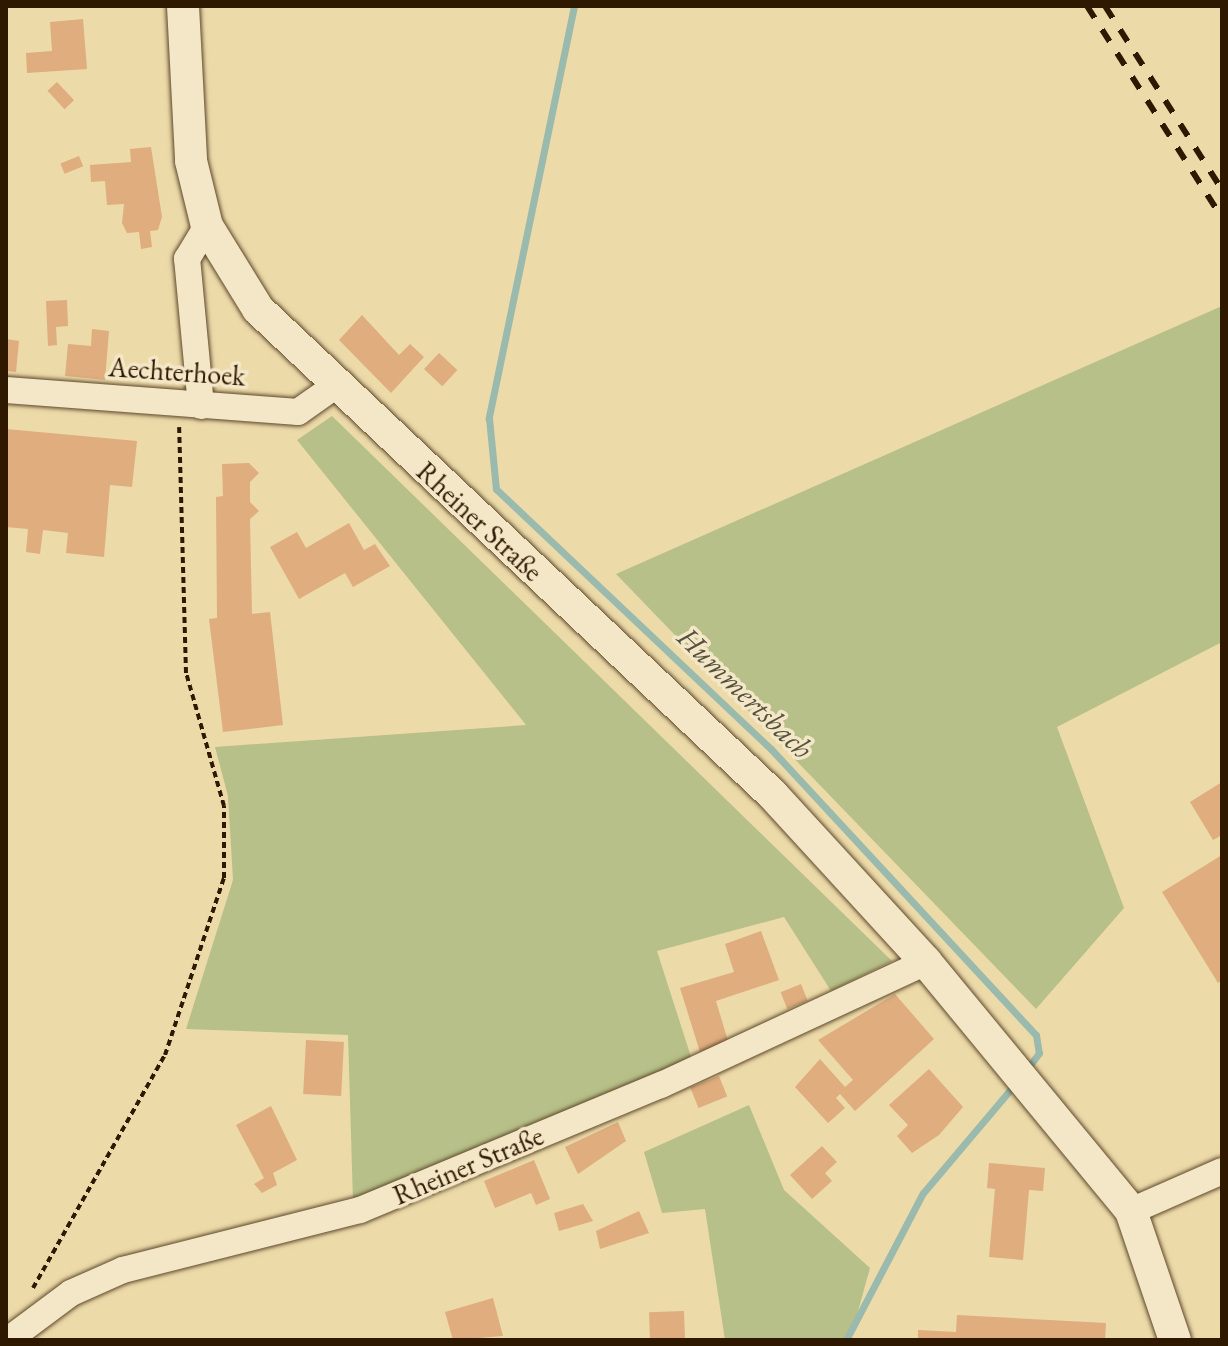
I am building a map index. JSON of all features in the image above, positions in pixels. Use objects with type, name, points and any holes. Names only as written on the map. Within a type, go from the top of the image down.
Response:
[{"type":"street","name":"Rheiner Straße","points":[[183,6],[191,161],[207,226],[258,309],[335,386],[773,795],[926,962],[1037,1089],[1131,1211],[1175,1340]]},
{"type":"street","points":[[190,406],[187,259],[207,226]]},
{"type":"street","name":"Aechterhoek","points":[[6,390],[298,412],[335,386]]},
{"type":"street","name":"Rheiner Straße","points":[[8,1340],[71,1293],[123,1270],[360,1210],[661,1085],[926,962]]},
{"type":"street","points":[[1131,1211],[1222,1171]]},
{"type":"path","points":[[29,1295],[165,1055],[224,878],[224,806],[186,673],[190,406]]},
{"type":"green space","points":[[1222,306],[1222,642],[1057,727],[1124,908],[1036,1009],[616,574]]},
{"type":"green space","points":[[332,416],[892,961],[831,991],[784,917],[657,951],[692,1060],[353,1202],[348,1035],[186,1029],[233,880],[228,796],[215,747],[526,725],[297,440]]},
{"type":"green space","points":[[749,1105],[784,1190],[870,1268],[850,1340],[725,1340],[705,1209],[662,1213],[644,1152]]},
{"type":"building","points":[[83,19],[87,69],[27,73],[26,53],[52,51],[50,22]]},
{"type":"building","points":[[57,82],[74,100],[65,109],[47,91]]},
{"type":"building","points":[[151,147],[162,217],[158,230],[150,231],[152,247],[141,249],[139,232],[127,233],[122,223],[124,204],[107,205],[105,181],[91,182],[90,165],[131,162],[130,149]]},
{"type":"building","points":[[79,156],[83,166],[65,174],[60,163]]},
{"type":"building","points":[[67,300],[68,326],[56,327],[57,345],[48,346],[46,301]]},
{"type":"building","points":[[362,315],[399,355],[410,344],[424,357],[391,393],[339,340]]},
{"type":"building","points":[[92,329],[109,331],[105,380],[65,376],[68,344],[91,346]]},
{"type":"building","points":[[6,339],[19,341],[16,372],[6,371]]},
{"type":"building","points":[[439,353],[457,370],[442,386],[424,369]]},
{"type":"building","points":[[6,429],[137,441],[132,487],[110,485],[104,557],[66,553],[68,533],[43,530],[40,554],[26,552],[28,529],[6,527]]},
{"type":"building","points":[[249,463],[259,473],[250,482],[250,502],[259,511],[250,519],[252,614],[270,612],[283,725],[223,732],[209,619],[217,618],[216,497],[223,496],[222,464]]},
{"type":"building","points":[[349,523],[364,550],[375,544],[390,566],[353,587],[345,573],[299,599],[270,547],[297,532],[306,548]]},
{"type":"building","points":[[1222,782],[1222,835],[1213,840],[1190,802]]},
{"type":"building","points":[[1222,855],[1222,980],[1218,983],[1162,892]]},
{"type":"building","points":[[761,931],[779,980],[716,1001],[728,1041],[700,1052],[680,988],[734,972],[725,944]]},
{"type":"building","points":[[801,984],[808,1001],[787,1009],[781,992]]},
{"type":"building","points":[[895,994],[934,1039],[855,1111],[840,1094],[836,1098],[845,1108],[828,1123],[795,1087],[820,1059],[845,1087],[853,1080],[818,1040]]},
{"type":"building","points":[[306,1040],[344,1042],[341,1096],[303,1094]]},
{"type":"building","points":[[929,1069],[963,1107],[939,1135],[912,1153],[897,1136],[908,1125],[889,1105]]},
{"type":"building","points":[[719,1076],[727,1096],[698,1108],[690,1088]]},
{"type":"building","points":[[271,1106],[297,1160],[273,1173],[277,1185],[262,1193],[254,1184],[264,1178],[236,1125]]},
{"type":"building","points":[[618,1122],[626,1141],[578,1174],[565,1147]]},
{"type":"building","points":[[822,1146],[837,1162],[825,1173],[832,1181],[812,1199],[790,1175]]},
{"type":"building","points":[[534,1160],[550,1199],[536,1205],[531,1193],[495,1208],[484,1181]]},
{"type":"building","points":[[989,1163],[1045,1168],[1043,1191],[1029,1190],[1023,1260],[989,1257],[995,1189],[987,1188]]},
{"type":"building","points":[[583,1204],[593,1221],[559,1231],[554,1213]]},
{"type":"building","points":[[639,1211],[649,1233],[600,1249],[596,1231]]},
{"type":"building","points":[[493,1298],[503,1336],[453,1340],[445,1312]]},
{"type":"building","points":[[684,1311],[685,1340],[650,1340],[649,1312]]},
{"type":"building","points":[[957,1315],[1106,1323],[1105,1340],[918,1340],[918,1330],[956,1332]]},
{"type":"waterway","name":"Hummertsbach","points":[[574,6],[489,418],[496,489],[771,749],[1036,1035],[1039,1053],[1026,1070]]},
{"type":"waterway","name":"Hummertsbach","points":[[846,1340],[923,1193],[1016,1083]]},
{"type":"railway","points":[[1087,6],[1222,218]]},
{"type":"railway","points":[[1105,6],[1222,190]]}]
